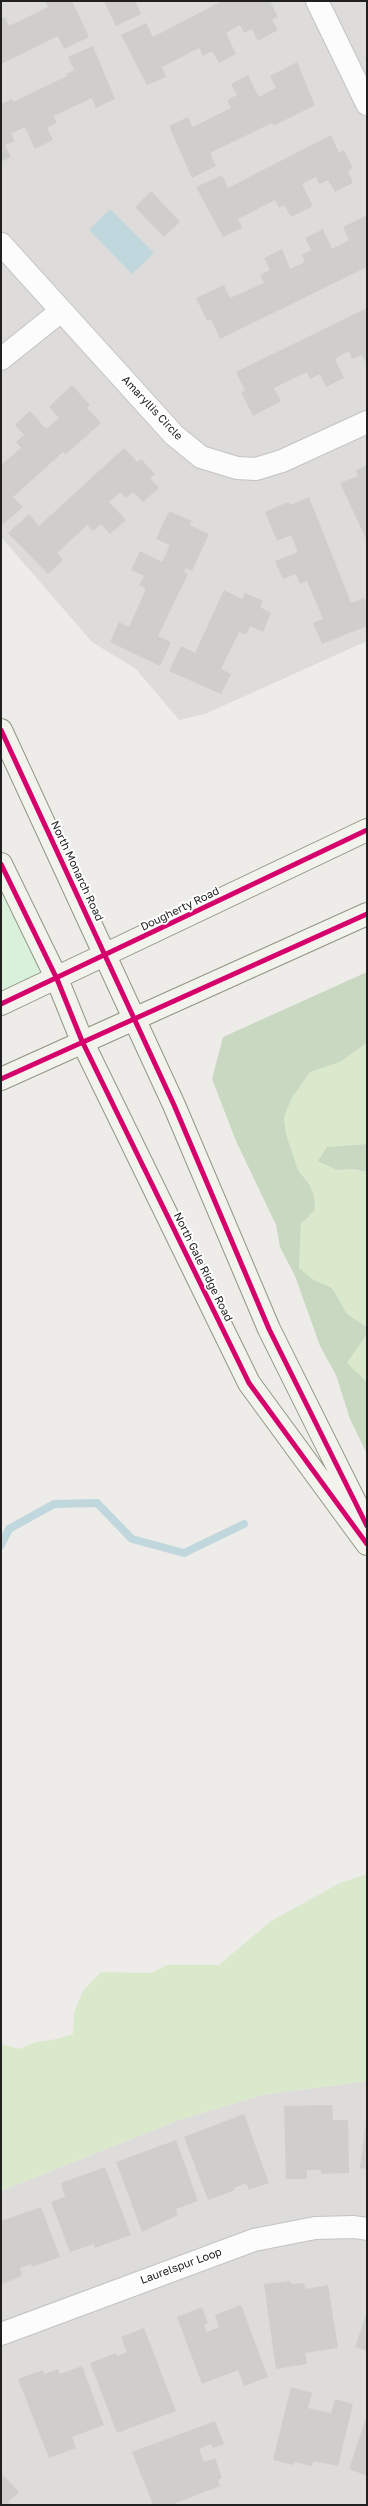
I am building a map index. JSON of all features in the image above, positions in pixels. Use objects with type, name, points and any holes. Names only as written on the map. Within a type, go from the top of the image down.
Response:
[{"type":"street","points":[[317,1],[367,104]]},
{"type":"street","name":"Amaryllis Circle","points":[[1,244],[60,311],[174,435],[201,457],[237,468],[256,468],[282,461],[367,422]]},
{"type":"street","points":[[1,359],[60,311]]},
{"type":"street","name":"North Monarch Road","points":[[1,730],[105,957],[136,1020]]},
{"type":"street","name":"Dougherty Road","points":[[1,1004],[105,957],[367,830]]},
{"type":"street","points":[[1,864],[57,979]]},
{"type":"street","points":[[1,1079],[82,1041],[136,1020],[367,914]]},
{"type":"street","name":"North Gale Ridge Road","points":[[57,979],[82,1041],[250,1383],[367,1544]]},
{"type":"street","points":[[136,1020],[174,1105],[269,1329],[367,1526]]},
{"type":"street","name":"Laurelspur Loop","points":[[1,2334],[254,2240],[314,2228],[354,2227],[367,2230]]},
{"type":"shaded area","points":[[1,1],[367,1],[367,641],[205,714],[179,720],[136,669],[92,642],[1,537]]},
{"type":"shaded area","points":[[367,2081],[367,2505],[1,2505],[1,2191],[179,2120],[262,2095]]},
{"type":"green space","points":[[1,864],[57,979],[1,1004]]},
{"type":"green space","points":[[367,972],[367,1043],[340,1062],[310,1072],[292,1098],[284,1117],[286,1134],[298,1170],[309,1184],[314,1196],[315,1210],[301,1224],[299,1268],[314,1280],[332,1288],[347,1314],[367,1327],[367,1334],[347,1363],[367,1382],[367,1454],[350,1419],[336,1375],[320,1346],[295,1276],[280,1247],[276,1225],[236,1141],[212,1079],[223,1037]]},
{"type":"green space","points":[[367,1043],[367,1144],[327,1147],[337,1170],[353,1169],[367,1172],[367,1327],[347,1314],[332,1289],[314,1280],[299,1268],[301,1224],[315,1210],[309,1184],[298,1170],[286,1134],[284,1117],[292,1098],[310,1072],[340,1062]]},
{"type":"green space","points":[[367,1144],[367,1172],[353,1169],[337,1170],[318,1161],[327,1147]]},
{"type":"green space","points":[[367,1334],[367,1382],[347,1363]]},
{"type":"green space","points":[[367,1874],[367,2081],[262,2095],[179,2120],[1,2191],[1,2044],[19,2049],[36,2042],[57,2039],[73,2034],[74,2012],[83,1991],[101,1972],[151,1973],[167,1965],[219,1965],[271,1921],[340,1883]]},
{"type":"water","points":[[110,209],[154,253],[132,274],[89,230]]},
{"type":"building","points":[[45,1],[72,1],[89,37],[64,49],[58,36],[1,64],[1,19],[5,17],[9,26],[48,7]]},
{"type":"building","points":[[104,1],[135,1],[141,14],[116,26]]},
{"type":"building","points":[[222,1],[270,1],[278,17],[272,20],[278,30],[258,41],[252,29],[244,33],[240,25],[226,33],[236,54],[219,63],[212,51],[203,56],[199,48],[162,67],[166,77],[147,85],[121,35],[146,23],[153,37]]},
{"type":"building","points":[[93,46],[115,99],[96,108],[92,98],[54,116],[57,123],[47,128],[53,140],[35,149],[25,127],[11,134],[15,141],[5,145],[11,157],[1,162],[1,104],[12,99],[13,102],[67,76],[66,74],[74,70],[68,57]]},
{"type":"building","points":[[297,62],[315,105],[273,126],[272,123],[210,153],[216,166],[192,178],[169,126],[188,117],[193,127],[231,108],[227,100],[237,95],[231,84],[248,75],[259,97],[276,88],[270,76]]},
{"type":"building","points":[[331,135],[339,153],[344,150],[353,168],[348,171],[353,183],[335,192],[328,180],[319,184],[316,177],[302,184],[313,206],[291,217],[284,205],[279,208],[275,200],[238,219],[242,228],[223,237],[196,187],[222,175],[228,188]]},
{"type":"building","points":[[151,191],[180,222],[164,237],[135,207]]},
{"type":"building","points":[[367,215],[367,267],[220,339],[211,319],[207,321],[196,298],[224,285],[230,298],[264,283],[260,275],[270,270],[264,258],[282,249],[290,269],[305,262],[302,255],[311,250],[305,238],[323,229],[332,249],[349,240],[343,227]]},
{"type":"building","points":[[367,308],[367,365],[362,355],[352,359],[349,351],[335,359],[344,378],[326,387],[320,374],[310,379],[307,372],[274,388],[281,401],[253,416],[241,392],[245,391],[236,372]]},
{"type":"building","points":[[72,385],[90,405],[87,408],[101,423],[66,454],[63,452],[13,497],[23,507],[2,525],[1,465],[21,448],[16,442],[24,435],[15,425],[30,411],[46,429],[59,418],[49,407]]},
{"type":"building","points":[[124,448],[137,462],[141,459],[155,474],[150,478],[159,488],[143,502],[133,492],[126,498],[121,492],[109,502],[126,520],[110,534],[101,524],[93,531],[87,525],[57,553],[63,560],[48,574],[8,533],[29,514],[39,526]]},
{"type":"building","points":[[367,465],[367,541],[340,483],[358,476],[356,470]]},
{"type":"building","points":[[309,497],[351,603],[364,598],[367,605],[367,626],[322,644],[313,623],[323,619],[307,581],[300,584],[296,574],[283,579],[275,561],[298,552],[291,535],[277,541],[265,512],[288,502],[290,505]]},
{"type":"building","points":[[169,511],[192,521],[190,525],[209,534],[192,571],[186,568],[184,572],[188,574],[158,636],[171,642],[160,666],[110,642],[119,622],[129,627],[146,589],[139,585],[144,576],[131,570],[140,551],[162,562],[170,545],[156,539]]},
{"type":"building","points":[[224,590],[242,599],[245,593],[263,601],[260,607],[271,613],[263,632],[250,626],[246,635],[239,632],[221,669],[231,674],[221,694],[169,671],[181,646],[195,653]]},
{"type":"building","points":[[332,2105],[333,2120],[348,2120],[349,2173],[321,2174],[321,2170],[307,2170],[307,2179],[286,2179],[284,2106]]},
{"type":"building","points":[[244,2114],[269,2183],[249,2190],[246,2183],[234,2188],[235,2190],[208,2200],[184,2137]]},
{"type":"building","points":[[367,2121],[367,2169],[360,2168]]},
{"type":"building","points":[[176,2140],[198,2201],[176,2209],[178,2215],[142,2232],[116,2162]]},
{"type":"building","points":[[105,2167],[131,2235],[95,2248],[94,2244],[70,2252],[51,2202],[65,2197],[61,2183]]},
{"type":"building","points":[[41,2207],[60,2257],[32,2267],[31,2264],[20,2268],[22,2276],[2,2284],[1,2221]]},
{"type":"building","points":[[290,2281],[291,2284],[304,2283],[305,2289],[328,2285],[338,2348],[305,2353],[307,2364],[276,2369],[264,2284]]},
{"type":"building","points":[[241,2305],[268,2377],[244,2386],[238,2370],[202,2384],[177,2317],[202,2307],[208,2323],[204,2325],[207,2332],[219,2327],[215,2315]]},
{"type":"building","points":[[367,2312],[367,2351],[355,2347]]},
{"type":"building","points":[[144,2328],[176,2411],[117,2433],[90,2363],[116,2353],[117,2356],[127,2352],[121,2337]]},
{"type":"building","points":[[82,2366],[104,2425],[72,2437],[76,2448],[49,2458],[18,2379],[43,2370],[44,2374],[58,2369],[60,2374]]},
{"type":"building","points":[[291,2387],[312,2393],[308,2408],[331,2413],[335,2399],[353,2404],[338,2466],[313,2461],[312,2466],[294,2462],[293,2465],[273,2460]]},
{"type":"building","points":[[367,2415],[367,2476],[349,2469]]},
{"type":"building","points":[[215,2421],[224,2444],[213,2448],[211,2444],[199,2449],[204,2462],[215,2458],[222,2478],[218,2480],[220,2486],[171,2505],[153,2505],[132,2452]]},
{"type":"building","points":[[4,2476],[19,2492],[8,2502],[11,2505],[1,2505],[1,2478]]},
{"type":"waterway","points":[[1,1545],[9,1529],[54,1504],[97,1503],[132,1539],[184,1553],[244,1524]]},
{"type":"cycle path","points":[[1,730],[174,1105],[269,1329],[367,1526]]},
{"type":"cycle path","points":[[1,1004],[367,830]]},
{"type":"cycle path","points":[[1,864],[57,979],[82,1041],[249,1383],[367,1544]]},
{"type":"cycle path","points":[[1,1079],[367,914]]}]
